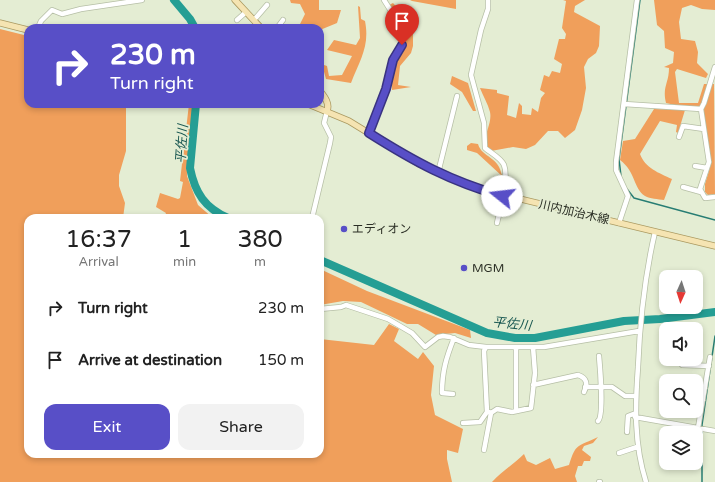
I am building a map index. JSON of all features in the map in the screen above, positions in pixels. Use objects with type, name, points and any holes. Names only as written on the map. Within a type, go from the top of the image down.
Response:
[{"type":"main road","points":[[236,0],[258,24]]},
{"type":"main road","points":[[0,23],[24,29]]},
{"type":"main road","points":[[324,97],[329,108],[327,111]]},
{"type":"main road","name":"川内加治木線","points":[[319,108],[369,133],[419,164],[471,187],[502,196],[715,246]]},
{"type":"street","points":[[40,24],[41,20],[52,10],[62,14],[81,9],[142,0]]},
{"type":"street","points":[[369,133],[386,89],[392,64],[402,41],[401,27],[384,0]]},
{"type":"street","points":[[488,0],[488,9],[481,30],[471,75],[484,123],[485,148],[503,164],[505,172],[497,222]]},
{"type":"street","points":[[619,223],[628,199],[616,170],[616,162],[625,104],[637,0]]},
{"type":"street","points":[[254,20],[267,5]]},
{"type":"street","points":[[237,20],[246,12]]},
{"type":"street","points":[[280,24],[283,20]]},
{"type":"street","points":[[715,67],[713,79],[701,109],[709,162],[701,183],[701,192],[705,198],[715,197]]},
{"type":"street","points":[[438,173],[457,96]]},
{"type":"street","points":[[625,104],[701,109]]},
{"type":"street","points":[[313,214],[331,137],[324,123],[327,111]]},
{"type":"street","points":[[679,137],[683,126],[704,129]]},
{"type":"street","points":[[695,166],[707,168]]},
{"type":"street","points":[[683,186],[701,192]]},
{"type":"street","points":[[646,482],[637,446],[635,415],[639,330],[644,282],[655,232]]},
{"type":"street","points":[[324,309],[342,307],[346,305],[376,315],[412,333],[425,347],[438,337],[443,336],[454,338],[469,345],[486,347],[533,347],[639,330]]},
{"type":"street","points":[[453,394],[442,393],[442,384],[444,364],[454,338]]},
{"type":"street","points":[[484,450],[489,412],[484,351],[486,347]]},
{"type":"street","points":[[516,347],[516,411]]},
{"type":"street","points":[[463,423],[480,422],[489,412],[497,410],[512,412],[531,408],[535,373],[533,347]]},
{"type":"street","points":[[598,421],[602,412],[600,395],[602,386],[599,356]]},
{"type":"street","points":[[703,400],[710,357]]},
{"type":"street","points":[[703,366],[709,366]]},
{"type":"street","points":[[534,385],[578,375],[583,377],[584,389],[602,386],[612,387],[625,396],[636,396]]},
{"type":"street","points":[[627,432],[628,416],[635,415],[691,426]]},
{"type":"street","points":[[703,428],[715,431]]},
{"type":"street","points":[[619,453],[637,446]]},
{"type":"shaded area","points":[[290,0],[319,0],[319,10],[341,10],[337,23],[324,28],[324,24],[300,24],[305,14],[300,4],[291,3]]},
{"type":"shaded area","points":[[410,0],[456,0],[456,9],[412,1]]},
{"type":"shaded area","points":[[563,0],[585,0],[575,6],[574,12],[600,26],[599,46],[596,53],[588,59],[584,67],[586,88],[582,110],[575,130],[565,138],[558,131],[548,131],[535,145],[526,149],[513,147],[491,151],[487,147],[486,142],[490,122],[490,112],[480,88],[497,90],[497,93],[509,96],[507,115],[516,118],[519,103],[522,106],[522,114],[531,115],[532,108],[538,112],[541,98],[545,93],[540,90],[544,75],[549,77],[552,71],[560,73],[562,64],[554,59],[559,39],[565,39],[566,34],[562,28],[566,1]]},
{"type":"shaded area","points":[[654,0],[715,0],[715,10],[702,9],[691,5],[682,8],[679,22],[681,39],[695,41],[698,52],[697,63],[708,74],[706,78],[677,69],[675,72],[679,103],[698,103],[704,84],[714,84],[715,194],[708,195],[705,192],[705,184],[711,164],[703,111],[666,103],[665,89],[669,68],[664,67],[673,63],[674,52],[665,48],[664,31],[657,25]]},
{"type":"shaded area","points":[[393,3],[411,23],[413,46],[411,53],[400,66],[398,85],[411,87],[392,90],[393,71],[406,39],[405,29],[402,22],[389,5]]},
{"type":"shaded area","points":[[358,6],[360,7],[361,19],[365,21],[366,38],[361,60],[351,83],[326,79],[324,65],[327,66],[329,76],[342,75],[352,56],[327,50],[334,40],[356,45],[360,38]]},
{"type":"shaded area","points":[[0,29],[24,35],[24,108],[126,108],[126,151],[119,175],[119,186],[125,203],[124,214],[24,214],[24,458],[324,458],[324,339],[374,345],[389,324],[399,329],[394,341],[418,359],[423,352],[434,366],[431,395],[435,415],[463,429],[458,453],[447,450],[447,459],[452,482],[0,482]]},
{"type":"shaded area","points":[[452,76],[468,83],[476,111],[473,111],[462,92],[450,84]]},
{"type":"shaded area","points":[[189,108],[194,108],[187,176],[198,205],[208,214],[166,214],[156,207],[160,193],[178,199],[180,198],[183,182],[180,181]]},
{"type":"shaded area","points":[[654,109],[685,110],[678,133],[676,132],[677,125],[660,121],[640,154],[645,163],[657,172],[672,179],[664,200],[649,198],[641,193],[629,170],[620,160],[623,141],[635,139]]},
{"type":"shaded area","points":[[471,143],[478,144],[480,149],[498,165],[502,176],[477,153],[467,150],[467,146]]},
{"type":"shaded area","points":[[324,271],[367,291],[470,330],[471,338],[455,333],[436,335],[418,324],[407,324],[361,302],[343,301],[324,304]]},
{"type":"shaded area","points":[[598,437],[593,443],[584,446],[582,450],[591,457],[590,461],[584,461],[582,466],[578,466],[575,476],[577,482],[492,482],[524,454],[527,461],[536,465],[550,458],[555,469],[569,465],[578,446]]},
{"type":"waterway","name":"平佐川","points":[[174,0],[193,24]]},
{"type":"waterway","points":[[621,176],[619,159],[640,0]]},
{"type":"waterway","name":"平佐川","points":[[196,108],[190,168],[192,177],[202,199],[220,214]]},
{"type":"waterway","points":[[627,189],[634,198],[715,220]]},
{"type":"waterway","name":"平佐川","points":[[324,262],[487,333],[515,338],[535,338],[624,321],[660,319],[715,312]]},
{"type":"waterway","points":[[702,482],[702,425],[715,336]]},
{"type":"place","name":"エディオン","points":[[344,229]]},
{"type":"place","name":"MGM","points":[[464,268]]},
{"type":"route","points":[[402,45],[393,60],[386,89],[369,133],[419,164],[438,173],[479,190],[502,196]]}]
